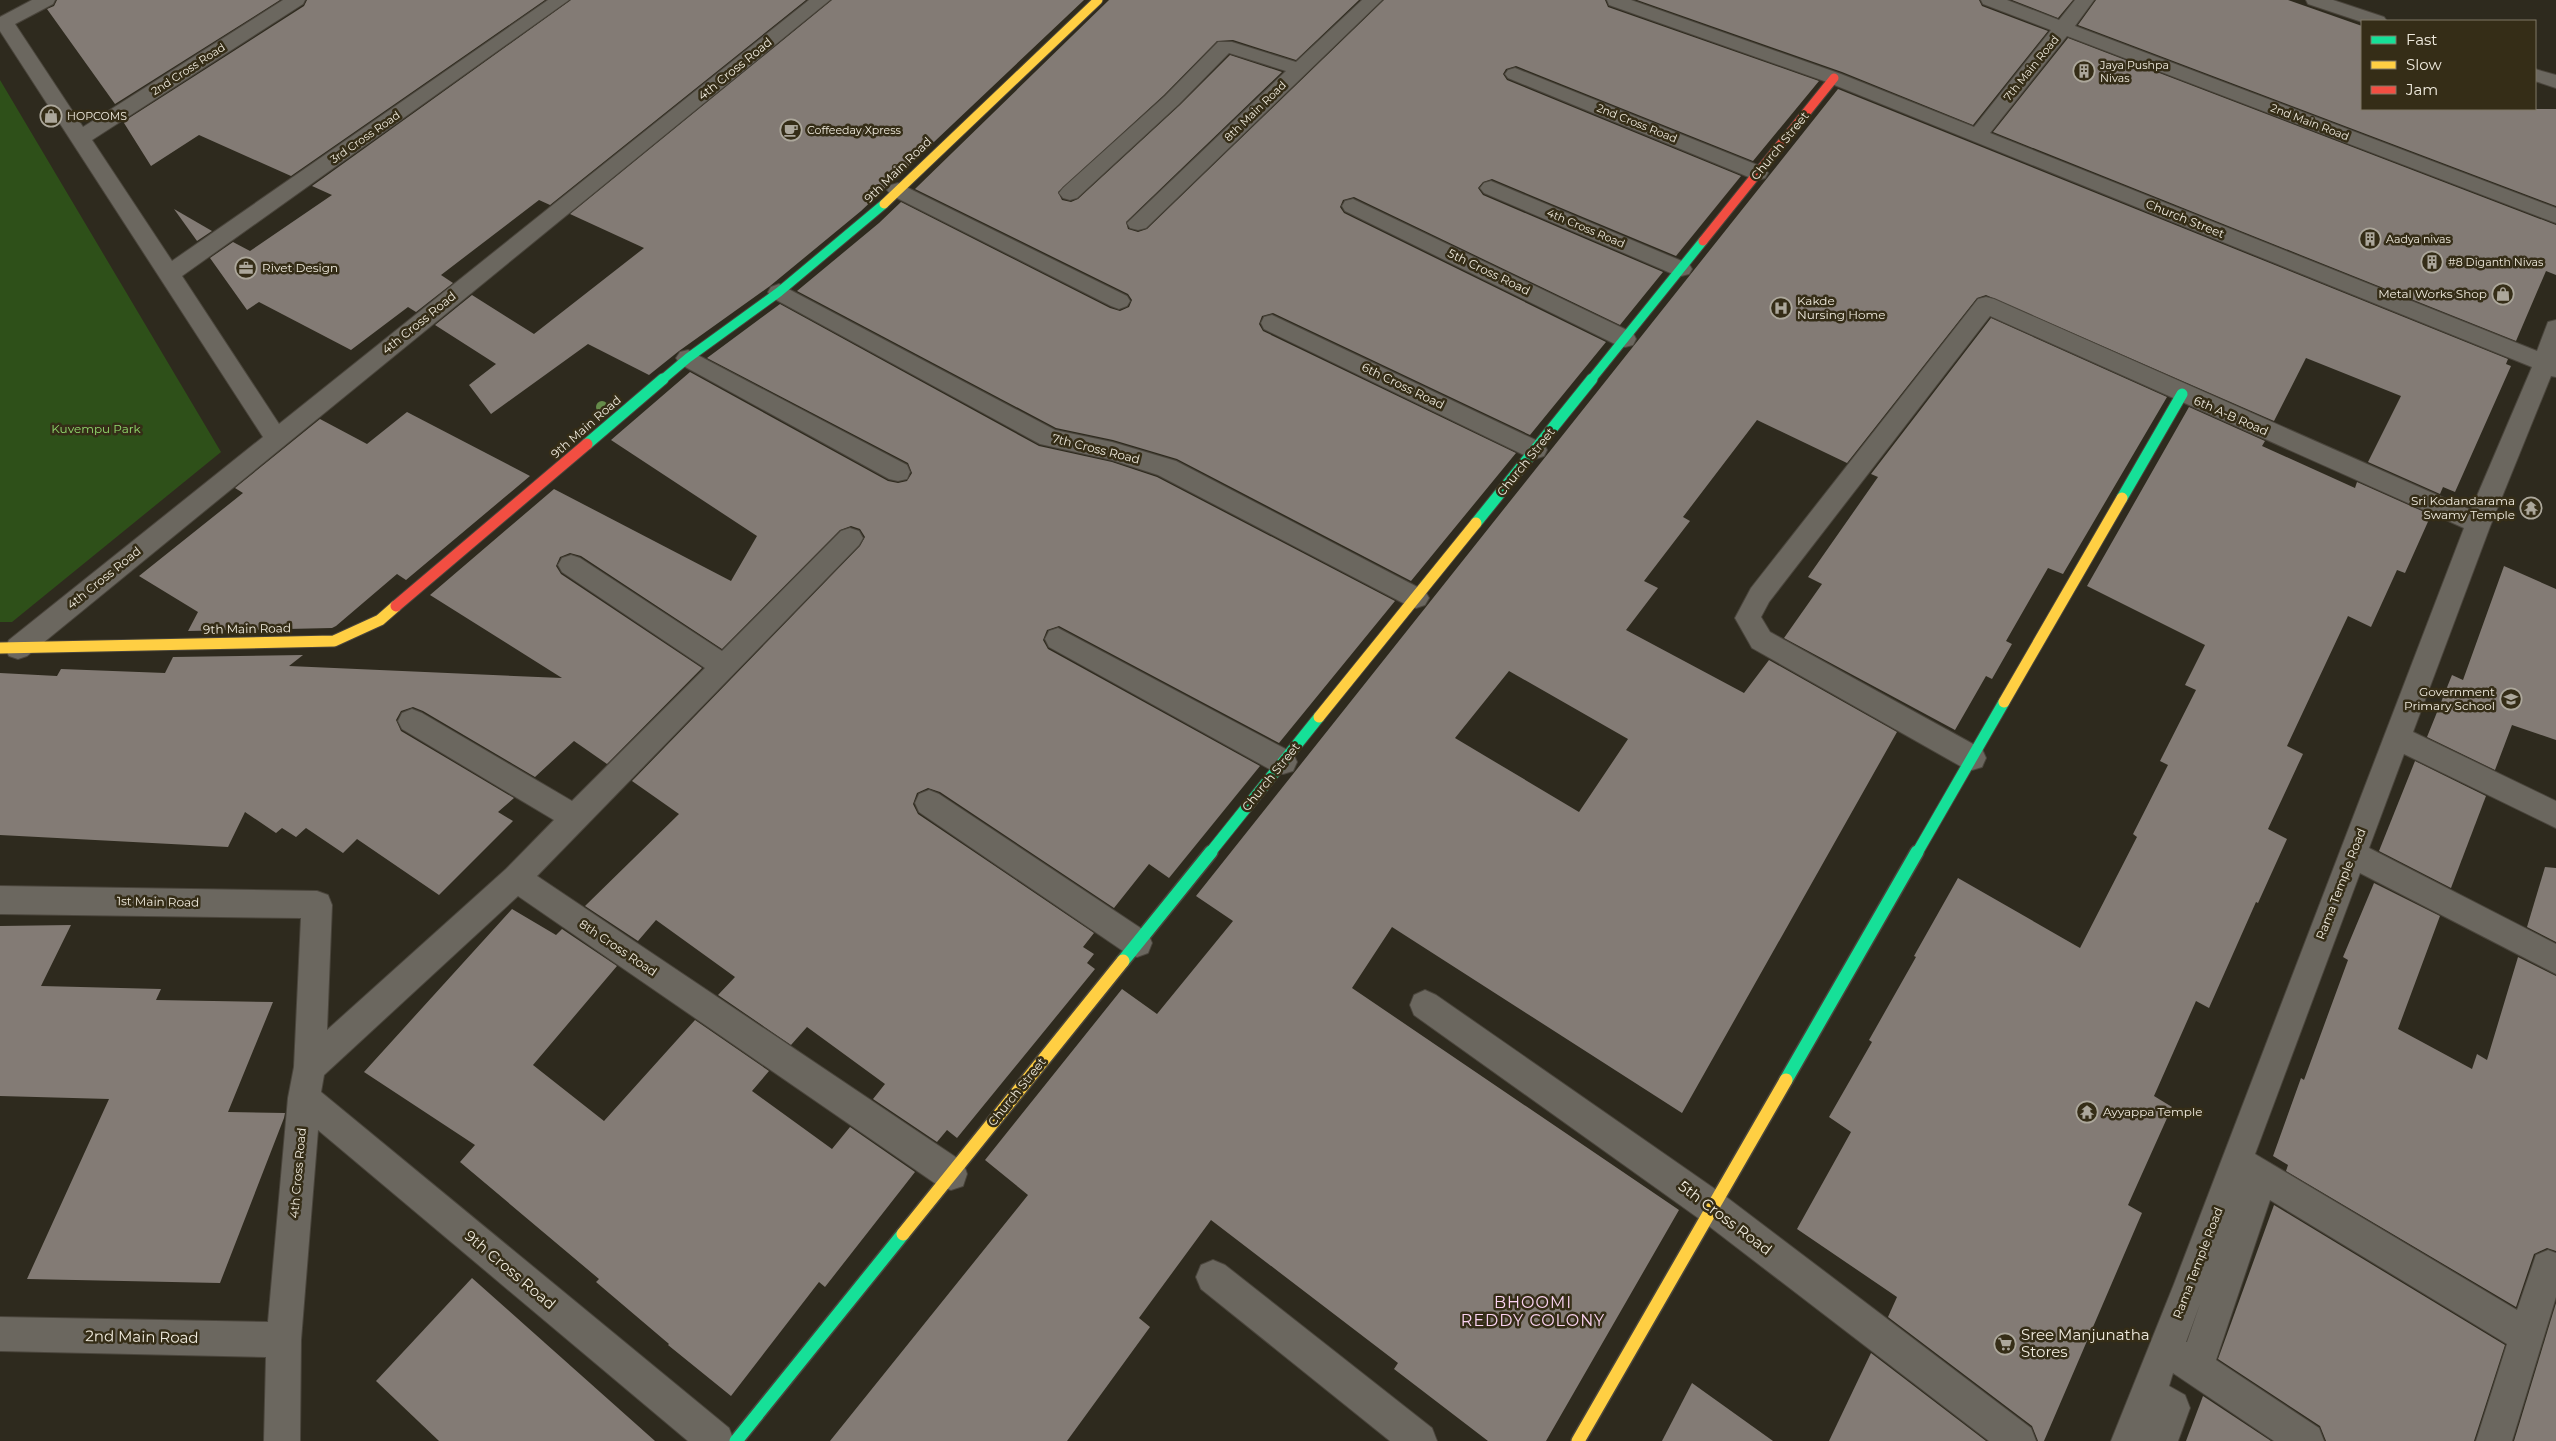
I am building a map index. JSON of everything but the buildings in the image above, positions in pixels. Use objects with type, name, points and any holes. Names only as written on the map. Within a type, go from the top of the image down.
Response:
[{"type":"street","points":[[46,0],[3,24],[170,274],[276,438]]},
{"type":"street","name":"2nd Cross Road","points":[[80,138],[296,0]]},
{"type":"street","name":"3rd Cross Road","points":[[170,274],[560,0]]},
{"type":"street","name":"4th Cross Road","points":[[9,648],[276,438],[821,0]]},
{"type":"street","name":"9th Main Road","points":[[9,648],[334,641],[380,620],[688,358],[779,292],[870,217],[1098,0]]},
{"type":"street","name":"8th Main Road","points":[[1138,223],[1373,0]]},
{"type":"street","points":[[1990,0],[2063,28]]},
{"type":"street","name":"7th Main Road","points":[[1977,136],[2085,0]]},
{"type":"street","points":[[2315,0],[2374,20]]},
{"type":"street","points":[[1616,1],[1834,78]]},
{"type":"street","name":"2nd Main Road","points":[[2063,28],[2556,216]]},
{"type":"street","points":[[1070,194],[1172,100],[1225,46],[1299,69]]},
{"type":"street","name":"2nd Cross Road","points":[[1515,74],[1758,173]]},
{"type":"street","points":[[2536,75],[2556,82]]},
{"type":"street","name":"Church Street","points":[[736,1441],[1834,78],[2551,366]]},
{"type":"street","name":"4th Cross Road","points":[[1491,188],[1681,269]]},
{"type":"street","points":[[898,190],[1119,301]]},
{"type":"street","name":"5th Cross Road","points":[[1353,206],[1624,338]]},
{"type":"street","name":"7th Cross Road","points":[[779,292],[1049,438],[1112,451],[1167,468],[1416,598]]},
{"type":"street","name":"6th A-B Road","points":[[1972,758],[1761,640],[1748,618],[1760,595],[1986,305],[2182,394],[2478,524]]},
{"type":"street","name":"6th Cross Road","points":[[1272,323],[1535,450]]},
{"type":"street","name":"Rama Temple Road","points":[[2147,1426],[2165,1346],[2209,1279],[2372,826],[2398,738],[2478,524],[2551,366],[2556,328]]},
{"type":"street","points":[[688,358],[898,472]]},
{"type":"street","points":[[1578,1441],[2182,394]]},
{"type":"street","points":[[307,1083],[516,878],[850,538]]},
{"type":"street","points":[[571,565],[724,666]]},
{"type":"street","points":[[1058,639],[1283,762]]},
{"type":"street","points":[[412,721],[575,818]]},
{"type":"street","points":[[2398,738],[2556,815]]},
{"type":"street","points":[[929,803],[1137,943]]},
{"type":"street","points":[[2372,826],[2556,960]]},
{"type":"street","name":"8th Cross Road","points":[[516,878],[950,1174]]},
{"type":"street","name":"1st Main Road","points":[[0,900],[317,905]]},
{"type":"street","name":"4th Cross Road","points":[[282,1441],[284,1340],[307,1083],[317,905]]},
{"type":"street","name":"5th Cross Road","points":[[1425,1005],[1713,1208],[2018,1441]]},
{"type":"street","name":"9th Cross Road","points":[[307,1083],[716,1441]]},
{"type":"street","points":[[2248,1169],[2527,1336]]},
{"type":"street","points":[[2494,1441],[2548,1267]]},
{"type":"street","points":[[1213,1277],[1419,1441]]},
{"type":"street","points":[[2196,1367],[2209,1279]]},
{"type":"street","name":"2nd Main Road","points":[[0,1334],[284,1340]]},
{"type":"street","points":[[2165,1346],[2306,1441]]},
{"type":"green space","name":"Kuvempu Park","points":[[0,80],[221,452],[12,622],[0,622]]},
{"type":"traffic: fast","points":[[587,444],[688,358],[779,292],[884,204]]},
{"type":"traffic: fast","points":[[1476,523],[1703,241]]},
{"type":"traffic: fast","points":[[2122,498],[2182,394]]},
{"type":"traffic: fast","points":[[1786,1080],[2004,702]]},
{"type":"traffic: fast","points":[[1123,961],[1319,717]]},
{"type":"traffic: fast","points":[[736,1441],[903,1234]]},
{"type":"traffic: slow","points":[[884,204],[1098,0]]},
{"type":"traffic: slow","points":[[2004,702],[2122,498]]},
{"type":"traffic: slow","points":[[1319,717],[1476,523]]},
{"type":"traffic: slow","points":[[0,648],[334,641],[380,620],[396,606]]},
{"type":"traffic: slow","points":[[903,1234],[1123,961]]},
{"type":"traffic: slow","points":[[1578,1441],[1786,1080]]},
{"type":"traffic: jam","points":[[1703,241],[1834,78]]},
{"type":"traffic: jam","points":[[396,606],[587,444]]},
{"type":"place","name":"Jaya Pushpa Nivas","points":[[2084,71]]},
{"type":"place","name":"HOPCOMS","points":[[51,116]]},
{"type":"place","name":"Coffeeday Xpress","points":[[791,130]]},
{"type":"place","name":"Aadya nivas","points":[[2370,239]]},
{"type":"place","name":"#8 Diganth Nivas","points":[[2432,262]]},
{"type":"place","name":"Rivet Design","points":[[246,268]]},
{"type":"place","name":"Metal Works Shop","points":[[2503,294]]},
{"type":"place","name":"Kakde Nursing Home","points":[[1781,308]]},
{"type":"place","name":"Sri Kodandarama Swamy Temple","points":[[2531,508]]},
{"type":"place","name":"Government Primary School","points":[[2511,699]]},
{"type":"place","name":"Ayyappa Temple","points":[[2087,1112]]},
{"type":"place","name":"Sree Manjunatha Stores","points":[[2005,1344]]},
{"type":"district","name":"BHOOMI REDDY COLONY","points":[[1533,1311]]}]
